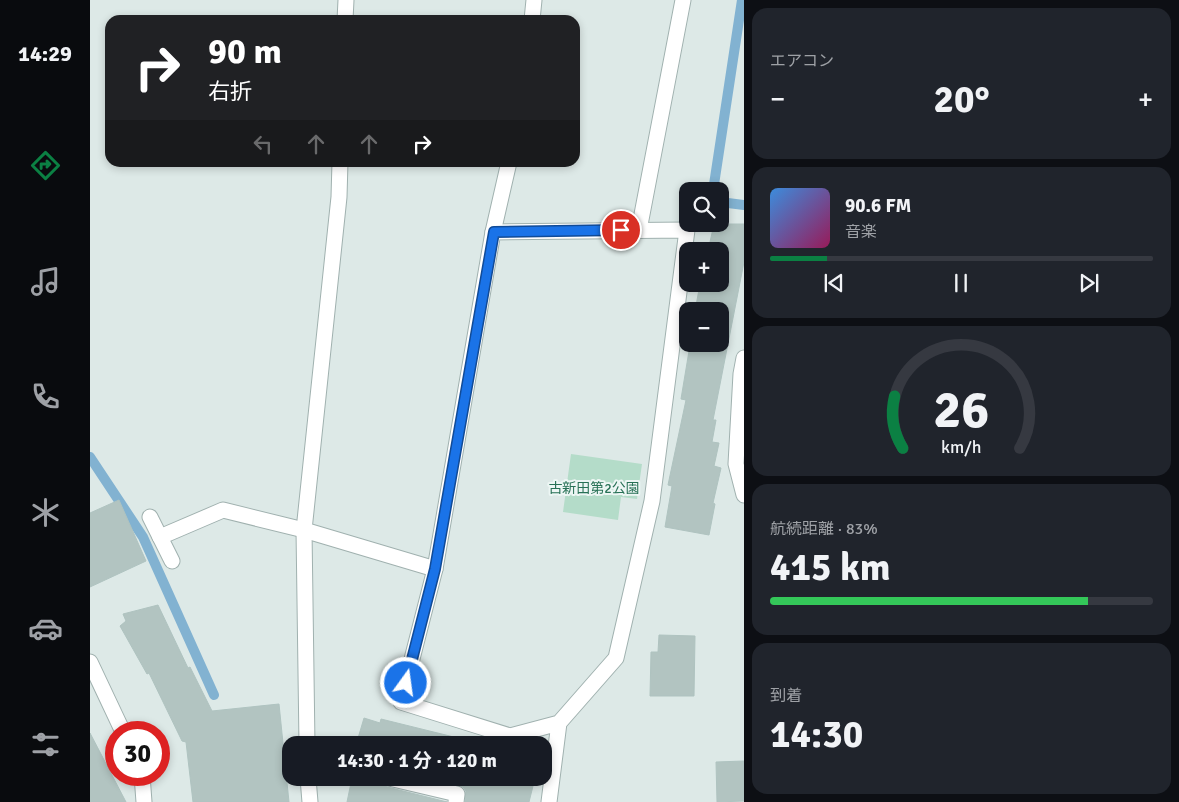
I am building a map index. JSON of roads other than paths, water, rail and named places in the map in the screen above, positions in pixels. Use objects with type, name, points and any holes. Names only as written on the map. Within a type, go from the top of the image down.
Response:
[{"type":"street","points":[[345,15],[346,0]]},
{"type":"street","points":[[532,15],[534,0]]},
{"type":"street","points":[[639,230],[683,0]]},
{"type":"street","points":[[306,736],[304,530],[339,197],[340,167]]},
{"type":"street","points":[[494,232],[687,230],[652,501],[616,658],[559,723],[510,736],[401,702],[435,569],[494,232],[508,167]]},
{"type":"street","points":[[744,358],[736,464],[744,495]]},
{"type":"street","points":[[160,538],[223,510],[304,530],[435,569]]},
{"type":"street","points":[[150,517],[172,561]]},
{"type":"street","points":[[90,662],[118,721]]},
{"type":"street","points":[[549,802],[559,723]]},
{"type":"street","points":[[143,786],[144,802]]},
{"type":"street","points":[[309,786],[310,802]]},
{"type":"street","points":[[423,786],[457,794],[456,802]]},
{"type":"waterway","points":[[714,182],[742,0]]},
{"type":"waterway","points":[[729,203],[744,205]]},
{"type":"waterway","points":[[90,457],[143,537],[214,695]]},
{"type":"park label","name":"古新田第2公園","points":[[594,488]]}]
